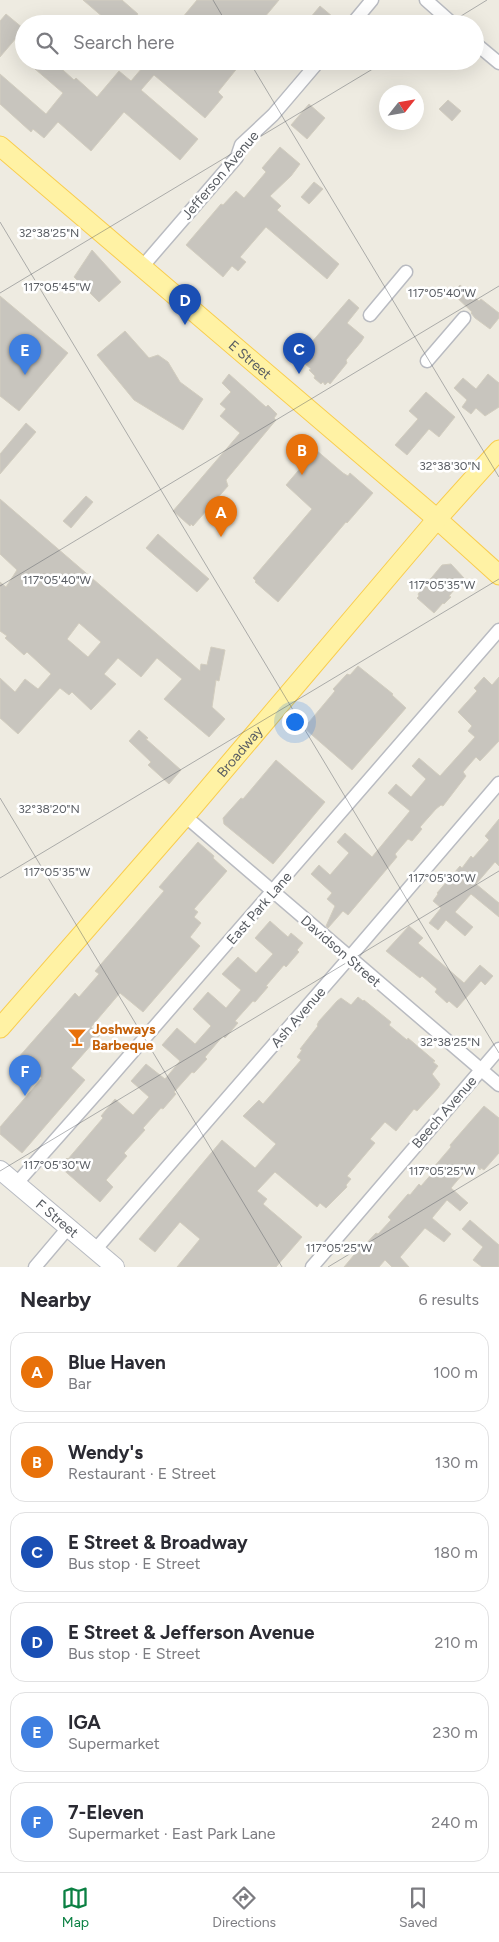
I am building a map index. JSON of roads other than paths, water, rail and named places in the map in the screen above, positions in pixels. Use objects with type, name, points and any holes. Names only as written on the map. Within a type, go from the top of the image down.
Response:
[{"type":"main road","name":"E Street","points":[[0,146],[499,575]]},
{"type":"main road","name":"Broadway","points":[[0,1028],[499,450]]},
{"type":"main road","name":"F Street","points":[[0,1170],[115,1267]]},
{"type":"street","points":[[360,15],[372,0]]},
{"type":"street","points":[[426,0],[444,15]]},
{"type":"street","points":[[484,50],[499,63]]},
{"type":"street","name":"Jefferson Avenue","points":[[142,267],[237,157],[241,145],[273,114],[311,70]]},
{"type":"street","points":[[370,315],[406,272]]},
{"type":"street","points":[[427,362],[464,318]]},
{"type":"street","name":"East Park Lane","points":[[17,1183],[273,892],[499,630]]},
{"type":"street","name":"Ash Avenue","points":[[94,1250],[499,783]]},
{"type":"street","name":"Davidson Street","points":[[185,816],[499,1085]]},
{"type":"street","name":"Beech Avenue","points":[[312,1267],[499,1049]]},
{"type":"street","points":[[35,1267],[68,1228]]},
{"type":"place","name":"E Street & Jefferson Avenue","points":[[185,325]]},
{"type":"place","name":"E Street & Broadway","points":[[299,374]]},
{"type":"place","name":"IGA","points":[[25,375]]},
{"type":"place","name":"Wendy's","points":[[302,475]]},
{"type":"place","name":"Blue Haven","points":[[221,537]]},
{"type":"place","name":"Joshways Barbeque","points":[[77,1037]]},
{"type":"place","name":"7-Eleven","points":[[25,1096]]}]
